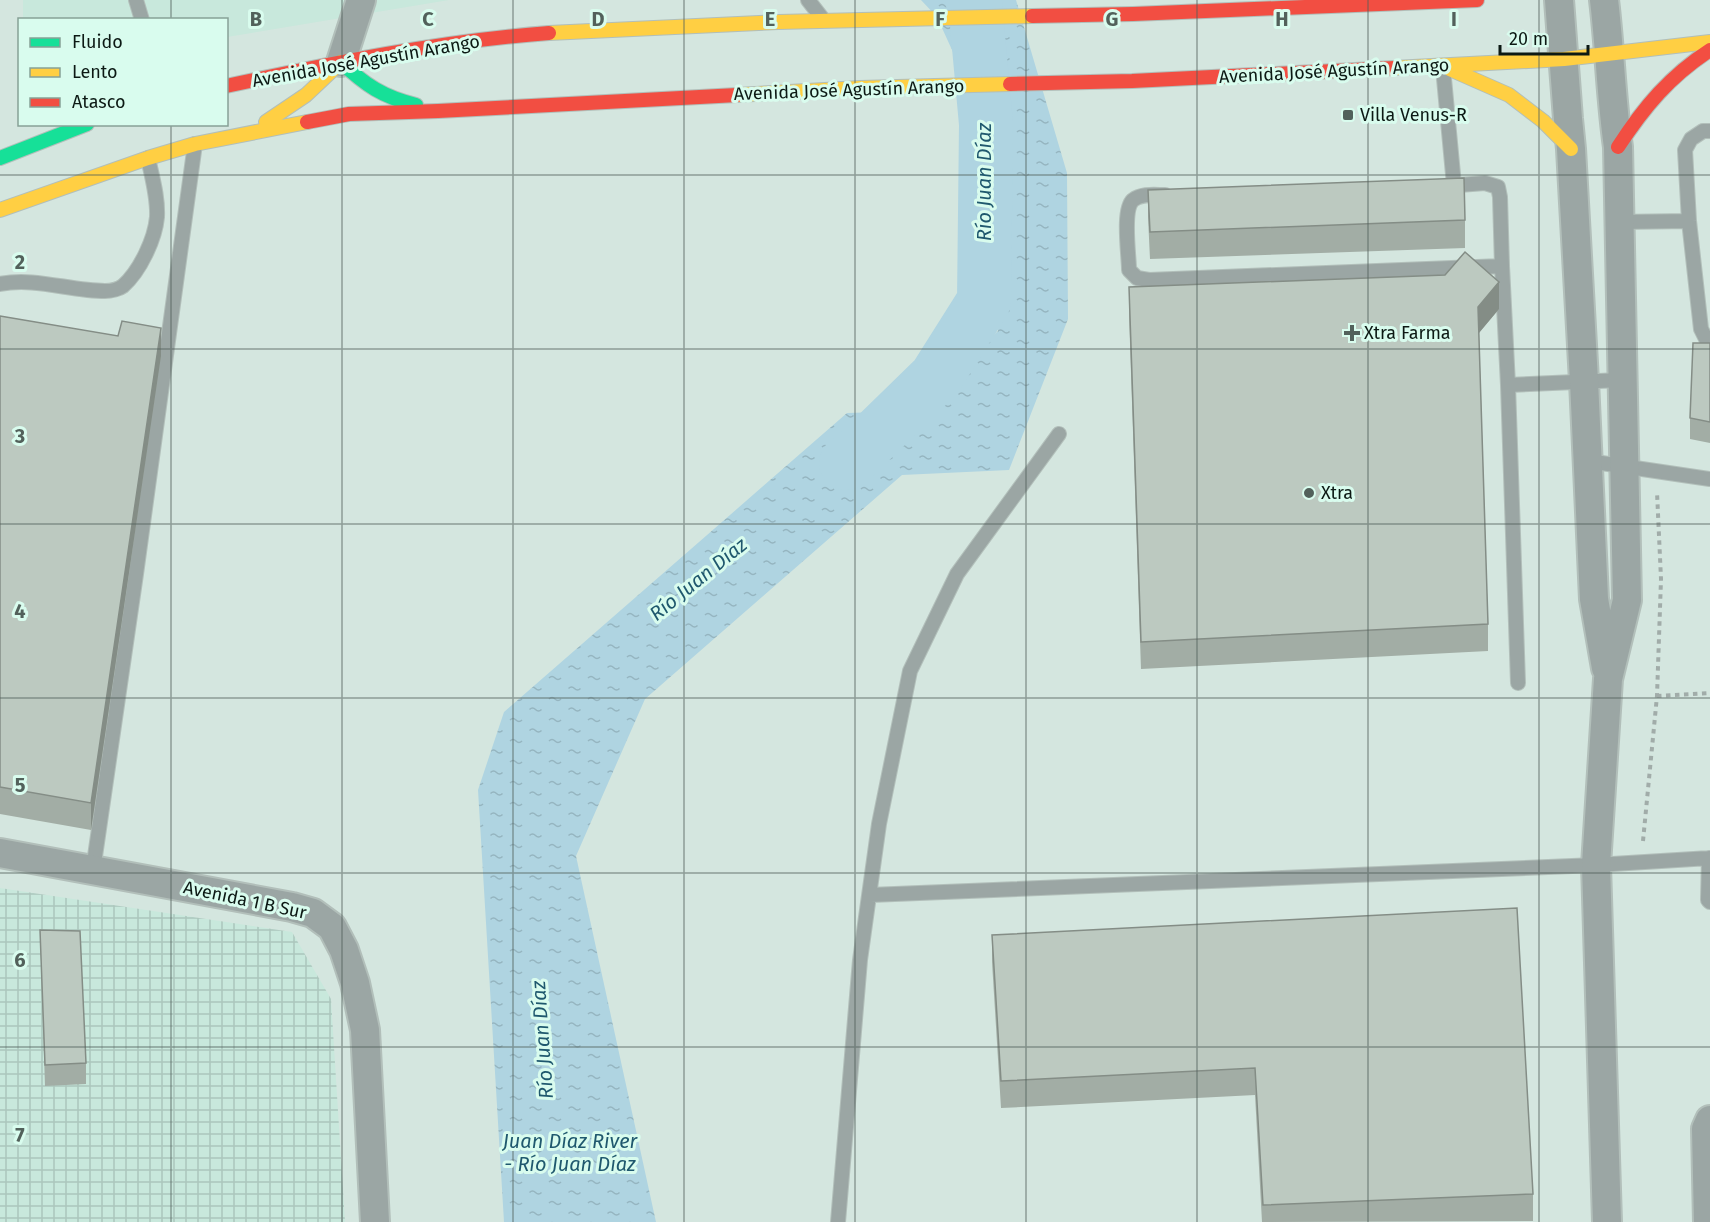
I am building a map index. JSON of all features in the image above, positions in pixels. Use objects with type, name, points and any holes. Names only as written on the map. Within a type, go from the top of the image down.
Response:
[{"type":"main road","name":"Avenida José Agustín Arango","points":[[228,86],[341,62],[508,36],[608,29],[824,20],[1133,14],[1477,0]]},
{"type":"main road","name":"Avenida José Agustín Arango","points":[[0,210],[148,158],[195,144],[349,114],[860,88],[1132,81],[1442,66],[1610,55],[1710,42]]},
{"type":"main road","points":[[1618,147],[1638,116],[1664,85],[1693,60],[1710,50]]},
{"type":"main road","points":[[241,135],[301,101],[341,62],[360,81],[378,93],[438,111]]},
{"type":"main road","points":[[1442,66],[1509,95],[1543,121],[1571,149]]},
{"type":"main road","points":[[0,158],[82,126]]},
{"type":"street","points":[[341,62],[361,0]]},
{"type":"street","points":[[1559,0],[1571,149],[1594,599],[1608,679]]},
{"type":"street","points":[[1604,0],[1618,147],[1627,600],[1608,679],[1596,865],[1607,1222]]},
{"type":"street","name":"Avenida 1 B Sur","points":[[0,853],[292,906],[313,913],[332,927],[344,950],[356,983],[365,1030],[375,1222]]},
{"type":"street","points":[[1708,1222],[1706,1129],[1710,1120]]},
{"type":"lane","points":[[136,0],[141,18]]},
{"type":"lane","points":[[808,0],[824,20]]},
{"type":"lane","points":[[1442,66],[1454,185]]},
{"type":"lane","points":[[1710,131],[1702,131],[1691,139],[1685,150],[1689,221],[1701,328],[1706,339],[1710,341]]},
{"type":"lane","points":[[93,870],[195,144]]},
{"type":"lane","points":[[0,284],[31,283],[107,291],[121,288],[147,251],[157,218],[156,198],[148,158]]},
{"type":"lane","points":[[1430,186],[1485,183],[1498,187],[1500,197],[1518,683]]},
{"type":"lane","points":[[1179,194],[1143,195],[1132,201],[1127,212],[1130,270],[1137,278],[1149,280],[1502,266]]},
{"type":"lane","points":[[1619,222],[1689,221]]},
{"type":"lane","points":[[1508,385],[1622,380]]},
{"type":"lane","points":[[838,1222],[860,960],[879,824],[910,671],[957,574],[1059,434]]},
{"type":"lane","points":[[1588,461],[1710,480]]},
{"type":"lane","points":[[870,895],[1596,865],[1709,858],[1708,900],[1710,902]]},
{"type":"path","points":[[1640,862],[1657,696],[1661,579],[1656,472]]},
{"type":"path","points":[[1657,696],[1710,693]]},
{"type":"shaded area","points":[[23,0],[449,0],[228,37],[228,18],[23,18]]},
{"type":"shaded area","points":[[0,888],[292,932],[331,999],[345,1222],[0,1222]]},
{"type":"water","name":"Juan Díaz River - Río Juan Díaz","points":[[921,0],[1016,0],[1067,173],[1068,319],[1009,470],[902,475],[645,699],[576,856],[656,1222],[504,1222],[478,790],[504,712],[847,413],[914,411],[998,331],[1004,164],[937,17]]},
{"type":"building","points":[[1464,178],[1465,220],[1150,232],[1148,190]]},
{"type":"building","name":"Xtra","points":[[1465,252],[1499,282],[1478,307],[1488,624],[1141,642],[1129,287],[1445,275]]},
{"type":"building","points":[[0,316],[118,336],[122,321],[161,328],[91,803],[0,787]]},
{"type":"building","points":[[1693,343],[1710,343],[1710,422],[1690,418]]},
{"type":"building","points":[[1517,908],[1533,1194],[1263,1205],[1255,1068],[1001,1081],[992,935]]},
{"type":"building","points":[[40,930],[80,931],[86,1063],[45,1065]]},
{"type":"waterway","name":"Río Juan Díaz","points":[[846,463],[936,377],[984,301],[986,124],[975,3],[972,0]]},
{"type":"traffic: fast","points":[[341,62],[375,89],[416,105]]},
{"type":"traffic: fast","points":[[0,158],[82,126]]},
{"type":"traffic: slow","points":[[549,33],[778,22],[1032,16]]},
{"type":"traffic: slow","points":[[1394,68],[1564,59],[1710,42]]},
{"type":"traffic: slow","points":[[266,122],[306,95],[341,62]]},
{"type":"traffic: slow","points":[[1450,69],[1509,95],[1543,121],[1571,149]]},
{"type":"traffic: slow","points":[[737,95],[860,88],[1010,84]]},
{"type":"traffic: slow","points":[[0,210],[148,158],[195,144],[307,122]]},
{"type":"traffic: jam","points":[[1032,16],[1477,0]]},
{"type":"traffic: jam","points":[[228,86],[427,47],[549,33]]},
{"type":"traffic: jam","points":[[1618,147],[1659,93],[1682,70],[1710,50]]},
{"type":"traffic: jam","points":[[1010,84],[1132,81],[1394,68]]},
{"type":"traffic: jam","points":[[307,122],[349,114],[737,95]]},
{"type":"place","name":"Villa Venus-R","points":[[1348,115]]},
{"type":"place","name":"Xtra Farma","points":[[1352,333]]},
{"type":"place","name":"Xtra","points":[[1309,493]]}]
